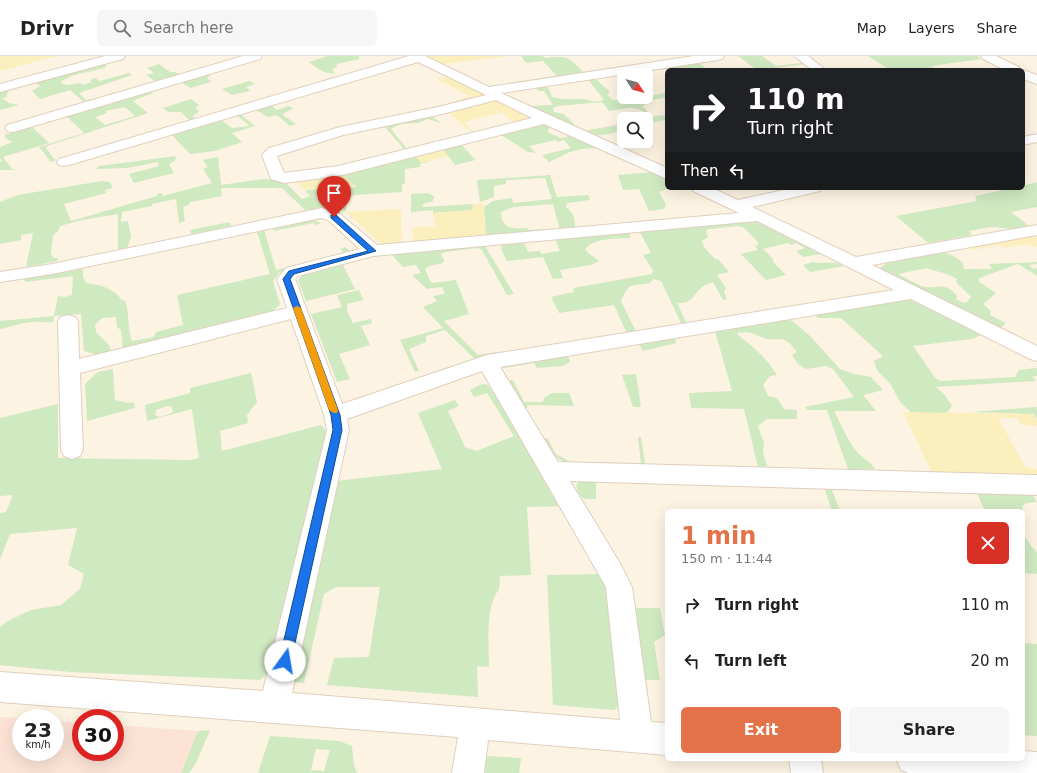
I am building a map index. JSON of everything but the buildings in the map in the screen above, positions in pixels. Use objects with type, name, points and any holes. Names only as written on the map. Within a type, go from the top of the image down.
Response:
[{"type":"street","points":[[0,88],[119,56]]},
{"type":"street","points":[[12,128],[256,56]]},
{"type":"street","points":[[545,119],[338,171],[284,178],[276,176],[268,155],[274,151],[340,131],[438,111],[492,93],[718,56]]},
{"type":"street","points":[[800,56],[817,68]]},
{"type":"street","points":[[987,56],[1012,68]]},
{"type":"street","points":[[64,162],[417,57],[545,119],[665,173]]},
{"type":"street","points":[[1025,75],[1037,80]]},
{"type":"street","points":[[1025,141],[1037,138]]},
{"type":"street","points":[[703,190],[737,205],[1037,354]]},
{"type":"street","points":[[737,205],[805,190]]},
{"type":"street","points":[[0,277],[52,269],[322,213],[334,217],[373,251]]},
{"type":"street","points":[[274,707],[338,430],[335,415],[286,279],[288,275],[292,272],[373,251],[759,216]]},
{"type":"street","points":[[854,263],[1037,230]]},
{"type":"street","points":[[335,415],[487,362],[913,293]]},
{"type":"street","points":[[70,368],[298,311]]},
{"type":"street","points":[[68,321],[72,450]]},
{"type":"street","points":[[487,362],[554,471],[619,587],[637,737]]},
{"type":"street","points":[[554,471],[1037,485]]},
{"type":"street","points":[[0,687],[274,707],[665,740]]},
{"type":"street","points":[[468,773],[474,724]]},
{"type":"street","points":[[805,761],[807,773]]},
{"type":"street","points":[[940,761],[1037,768]]},
{"type":"shaded area","points":[[0,717],[12,718],[12,761],[64,761],[64,722],[72,722],[72,761],[124,761],[124,726],[198,731],[181,773],[0,773]]},
{"type":"green space","points":[[328,56],[359,56],[359,59],[337,64],[336,66],[338,67],[332,69],[335,73],[328,73],[309,62]]},
{"type":"green space","points":[[521,56],[567,58],[584,73],[558,77],[543,61],[526,63]]},
{"type":"green space","points":[[738,56],[762,56],[776,66],[802,63],[805,64],[773,68],[754,68]]},
{"type":"green space","points":[[868,56],[977,56],[982,59],[931,66],[934,68],[887,68]]},
{"type":"green space","points":[[697,61],[706,68],[665,68],[662,66]]},
{"type":"green space","points":[[104,62],[106,67],[70,77],[60,83],[67,85],[81,83],[83,85],[92,82],[90,80],[95,78],[100,81],[129,73],[132,75],[79,93],[86,100],[91,99],[94,102],[86,104],[70,90],[40,99],[32,91],[40,86],[34,82],[12,88],[7,93],[7,97],[2,98],[9,103],[19,105],[0,110],[0,90]]},
{"type":"green space","points":[[159,64],[170,72],[175,72],[180,75],[156,82],[146,75],[154,73],[147,68]]},
{"type":"green space","points":[[207,73],[211,75],[207,78],[211,82],[190,88],[180,81]]},
{"type":"green space","points":[[594,77],[610,92],[607,95],[613,100],[617,100],[617,104],[651,104],[644,105],[643,107],[649,112],[643,112],[636,108],[609,111],[602,102],[558,106],[553,108],[554,112],[564,114],[574,125],[528,106],[553,105],[544,91],[538,91],[535,86],[544,85],[549,89],[552,97],[556,98],[584,99],[590,101],[604,100],[587,78]]},
{"type":"green space","points":[[250,81],[255,84],[246,87],[250,91],[232,95],[222,89]]},
{"type":"green space","points":[[149,90],[153,93],[133,101],[148,113],[47,146],[46,148],[54,159],[57,160],[51,162],[39,147],[84,133],[65,115]],"holes":[[[125,107],[135,116],[105,125],[95,117],[107,113],[105,111]]]},
{"type":"green space","points":[[665,93],[665,97],[653,100],[653,95]]},
{"type":"green space","points":[[191,99],[199,105],[196,107],[199,112],[193,116],[196,120],[191,122],[181,112],[168,112],[163,108]]},
{"type":"green space","points":[[278,102],[279,103],[272,106],[277,110],[288,106],[294,108],[283,115],[296,124],[290,126],[277,115],[268,117],[254,109]]},
{"type":"green space","points":[[239,113],[255,126],[232,133],[242,142],[215,151],[190,154],[170,133],[220,119],[232,128],[250,126],[235,114]]},
{"type":"green space","points":[[665,115],[665,120],[653,122],[653,116]]},
{"type":"green space","points":[[432,116],[441,123],[428,119],[418,123],[400,124],[391,129],[407,149],[405,150],[383,125]]},
{"type":"green space","points":[[544,123],[551,126],[547,132],[561,138],[570,136],[600,148],[582,149],[570,152],[549,162],[542,155],[571,148],[564,140],[557,142],[556,140],[529,146],[536,153],[528,152],[498,133]]},
{"type":"green space","points":[[30,125],[49,143],[3,157],[12,169],[19,170],[0,170],[0,162],[3,160],[0,159],[0,147],[13,142],[5,138],[5,135]]},
{"type":"green space","points":[[617,125],[617,132],[606,135],[594,135],[583,131]]},
{"type":"green space","points":[[461,144],[475,160],[455,165],[442,148]]},
{"type":"green space","points":[[415,155],[421,162],[435,160],[420,164],[420,167],[405,169],[405,184],[402,184],[402,192],[354,195],[347,197],[346,212],[338,207],[305,210],[282,188],[221,188],[222,196],[190,202],[189,205],[183,207],[185,221],[179,223],[176,199],[122,212],[121,222],[128,221],[131,237],[127,248],[118,250],[118,214],[82,220],[60,226],[58,231],[53,235],[51,254],[54,258],[58,258],[57,261],[26,267],[33,233],[21,235],[21,240],[0,244],[0,202],[18,195],[102,181],[110,182],[113,188],[105,190],[106,193],[64,204],[71,221],[157,196],[157,194],[161,193],[163,196],[212,183],[203,169],[208,167],[203,160],[218,157],[221,185],[264,179],[295,181],[287,184],[302,199],[310,196],[305,190],[356,187],[344,175],[356,173],[360,169]],"holes":[[[330,190],[338,199],[323,204],[315,196]]]},
{"type":"green space","points":[[176,156],[175,161],[169,164],[174,173],[134,183],[129,174],[159,166],[158,162],[127,168],[95,169],[99,166]]},
{"type":"green space","points":[[652,172],[665,178],[665,190],[659,192],[666,205],[664,209],[649,211],[639,189],[623,190],[618,175]]},
{"type":"green space","points":[[550,175],[557,197],[588,195],[590,200],[567,203],[566,207],[574,216],[575,228],[560,230],[553,204],[513,207],[501,212],[503,222],[506,225],[513,228],[528,228],[529,230],[544,229],[545,232],[486,237],[484,207],[493,201],[512,198],[513,203],[552,199],[545,178],[506,180],[506,184],[494,186],[494,197],[480,202],[477,180]]},
{"type":"green space","points":[[1037,182],[1037,207],[1011,212],[1029,226],[1015,229],[991,227],[969,231],[972,235],[928,243],[896,216],[977,201],[975,196],[1004,190],[1025,190],[1025,185]]},
{"type":"green space","points":[[427,193],[434,196],[433,201],[423,204],[423,207],[473,204],[473,210],[433,213],[433,210],[411,212],[411,194]]},
{"type":"green space","points":[[313,220],[321,223],[316,225],[313,223],[274,231],[273,229]]},
{"type":"green space","points":[[755,221],[821,254],[803,257],[796,251],[805,248],[796,243],[792,245],[787,243],[763,249],[786,275],[766,280],[741,254],[758,250],[755,246],[758,245],[758,242],[743,227],[738,226],[709,229],[706,231],[708,237],[702,241],[704,247],[715,259],[718,259],[729,272],[717,275],[726,288],[724,292],[727,299],[723,300],[713,282],[703,286],[689,301],[677,303],[687,324],[682,325],[661,281],[654,279],[650,283],[630,286],[621,301],[636,332],[627,334],[614,305],[559,313],[551,297],[574,292],[573,288],[652,274],[653,270],[643,255],[651,253],[640,232]]},
{"type":"green space","points":[[230,222],[231,226],[191,234],[190,230]]},
{"type":"green space","points":[[264,230],[276,270],[343,254],[340,249],[345,247],[351,252],[347,255],[280,272],[273,281],[280,304],[273,311],[123,349],[121,330],[117,327],[116,317],[102,318],[95,325],[96,332],[109,345],[111,352],[99,355],[84,351],[81,314],[54,316],[58,296],[65,297],[72,295],[73,276],[25,282],[25,279],[83,269],[83,277],[86,283],[111,290],[125,301],[128,311],[132,341],[154,337],[156,332],[183,325],[177,295],[270,274],[257,232]]},
{"type":"green space","points":[[630,233],[630,238],[606,239],[589,245],[585,249],[599,261],[591,265],[560,270],[563,278],[553,279],[543,257],[507,261],[502,251],[501,244],[524,242],[528,252],[540,251],[541,254],[560,251],[555,239]]},
{"type":"green space","points":[[485,246],[514,294],[507,295],[482,250],[478,248],[445,252],[441,254],[444,260],[443,263],[429,266],[425,269],[430,281],[433,283],[456,280],[469,314],[444,321],[478,355],[496,352],[497,356],[475,359],[445,330],[426,336],[426,342],[409,349],[419,371],[415,372],[400,340],[443,328],[423,307],[437,301],[433,296],[445,294],[442,287],[427,289],[412,275],[421,273],[416,265],[403,267],[392,255]]},
{"type":"green space","points":[[941,252],[953,256],[963,263],[964,269],[992,269],[989,264],[1037,262],[1037,264],[1029,265],[1033,269],[1037,268],[1037,276],[1018,264],[979,278],[979,282],[996,293],[983,304],[991,311],[990,315],[1006,323],[1000,328],[879,269],[887,263]],"holes":[[[927,268],[957,279],[956,282],[971,297],[967,302],[963,303],[956,299],[957,296],[948,288],[922,286],[898,274]]]},
{"type":"green space","points":[[813,262],[836,263],[844,266],[810,272],[803,265]]},
{"type":"green space","points":[[342,263],[355,289],[306,301],[298,280],[304,273]]},
{"type":"green space","points":[[359,290],[363,300],[347,304],[347,311],[353,323],[371,319],[372,323],[361,326],[370,345],[339,354],[350,379],[337,382],[311,314],[342,307],[337,295]]},
{"type":"green space","points":[[910,300],[981,335],[972,339],[913,346],[936,379],[941,381],[1015,377],[1019,370],[1037,368],[1037,376],[1032,376],[1036,381],[936,387],[944,394],[952,406],[945,415],[913,414],[900,402],[891,385],[877,370],[874,361],[883,356],[841,318],[818,318],[815,315]]},
{"type":"green space","points":[[54,316],[53,322],[30,322],[0,329],[0,321]]},
{"type":"green space","points":[[791,320],[811,337],[840,369],[854,374],[871,377],[883,390],[863,395],[876,411],[834,411],[853,447],[875,469],[848,469],[827,410],[807,410],[805,407],[854,397],[833,369],[826,366],[806,369],[798,364],[792,355],[797,352],[788,342],[781,339],[764,338],[754,334],[742,332],[737,333],[764,358],[777,375],[770,376],[763,385],[768,396],[777,398],[784,409],[797,410],[797,419],[767,419],[758,426],[764,443],[763,452],[767,466],[758,467],[744,409],[691,408],[689,393],[732,391],[715,331]]},
{"type":"green space","points":[[675,338],[676,343],[643,351],[638,343]]},
{"type":"green space","points":[[568,355],[570,362],[562,366],[537,368],[534,363],[503,368],[503,364]]},
{"type":"green space","points":[[113,369],[115,400],[129,403],[134,402],[135,408],[87,421],[85,384],[98,372]]},
{"type":"green space","points":[[251,373],[257,402],[247,415],[248,423],[220,431],[222,451],[321,425],[328,433],[270,671],[260,680],[70,672],[0,665],[0,627],[6,622],[31,610],[61,605],[80,589],[84,574],[68,565],[77,528],[10,534],[0,559],[0,513],[6,512],[13,495],[0,496],[0,418],[58,404],[58,458],[189,460],[199,458],[192,409],[147,421],[145,405],[190,393],[190,388]],"holes":[[[167,406],[172,407],[173,412],[159,417],[155,415],[156,410]]]},
{"type":"green space","points":[[636,374],[641,407],[633,407],[622,375]]},
{"type":"green space","points":[[513,380],[524,402],[543,402],[544,398],[552,393],[569,393],[574,406],[528,405],[526,411],[507,381]]},
{"type":"green space","points":[[482,384],[488,385],[565,506],[527,507],[531,575],[500,576],[499,590],[492,605],[490,615],[488,638],[489,667],[477,666],[478,697],[327,685],[334,658],[369,657],[380,587],[336,587],[324,594],[304,683],[293,682],[336,481],[442,469],[418,413],[455,400],[459,406],[448,411],[465,447],[477,451],[514,436],[487,393],[474,397],[470,390]]},
{"type":"green space","points":[[1037,407],[1037,419],[1034,414],[971,412]]},
{"type":"green space","points":[[638,437],[641,437],[645,464],[569,465],[553,455],[543,439],[547,438],[556,454],[571,462],[641,463]]},
{"type":"green space","points":[[583,478],[596,482],[596,499],[584,499],[578,493],[576,485]]},
{"type":"green space","points":[[823,484],[830,485],[839,509],[831,509]]},
{"type":"green space","points":[[976,491],[1031,493],[1037,502],[1027,503],[1022,506],[1023,509],[984,509]]},
{"type":"green space","points":[[1025,536],[1037,552],[1037,574],[1025,573]]},
{"type":"green space","points":[[600,574],[609,586],[621,706],[614,710],[553,705],[547,575]]},
{"type":"green space","points":[[630,608],[660,608],[665,635],[654,642],[660,680],[641,680]]},
{"type":"green space","points":[[1025,643],[1037,644],[1037,736],[1025,735]]},
{"type":"green space","points":[[210,730],[196,763],[189,773],[181,773],[198,731]]},
{"type":"green space","points":[[270,736],[339,741],[352,746],[354,766],[357,773],[258,773]],"holes":[[[316,749],[330,750],[324,771],[311,770]]]},
{"type":"green space","points":[[487,756],[521,758],[519,773],[485,773]]},
{"type":"sand","points":[[0,56],[57,56],[0,71]]},
{"type":"sand","points":[[425,56],[511,56],[442,64]]},
{"type":"sand","points":[[448,76],[484,93],[479,97],[449,104],[469,96],[437,79]]},
{"type":"sand","points":[[489,101],[497,101],[530,117],[528,121],[473,134],[448,112]],"holes":[[[502,112],[513,122],[473,132],[464,122]]]},
{"type":"sand","points":[[442,148],[448,156],[421,163],[415,155]]},
{"type":"sand","points":[[337,173],[344,175],[356,187],[305,190],[295,181]]},
{"type":"sand","points":[[483,203],[486,237],[413,243],[412,228],[435,226],[433,213],[472,210],[473,204]]},
{"type":"sand","points":[[401,209],[402,245],[383,246],[346,212]]},
{"type":"sand","points":[[1037,234],[1037,247],[1032,247],[1029,244],[1004,248],[1000,245],[972,250],[969,247]]},
{"type":"sand","points":[[903,412],[1034,414],[1037,419],[1037,426],[1021,425],[1017,418],[998,418],[1026,468],[1037,469],[1037,477],[932,473]]},
{"type":"slow traffic","points":[[297,308],[334,410]]},
{"type":"route","points":[[285,661],[338,430],[335,415],[286,279],[292,272],[373,251],[334,217]]}]
